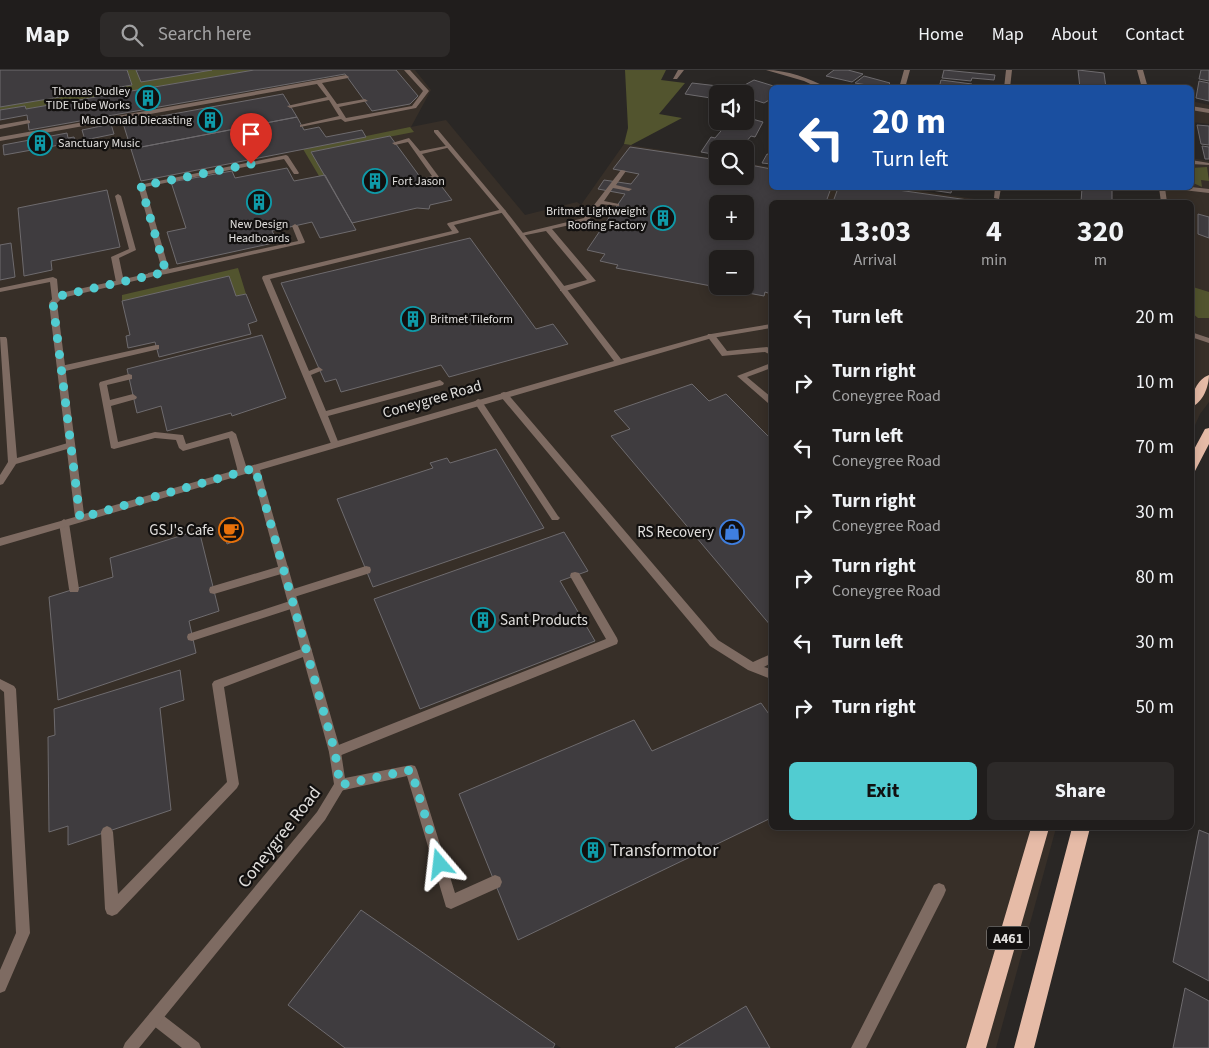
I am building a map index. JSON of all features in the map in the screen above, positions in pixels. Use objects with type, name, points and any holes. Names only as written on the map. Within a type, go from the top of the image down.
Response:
[{"type":"highway","points":[[1194,399],[1209,379]]},
{"type":"highway","points":[[1194,462],[1209,432]]},
{"type":"highway","name":"A461","points":[[976,1048],[1039,830]]},
{"type":"highway","name":"A461","points":[[1024,1048],[1080,830]]},
{"type":"street","points":[[319,82],[345,120],[414,107],[426,91],[407,70]]},
{"type":"street","points":[[675,78],[682,70]]},
{"type":"street","points":[[769,70],[816,85]]},
{"type":"street","points":[[903,85],[908,70]]},
{"type":"street","points":[[1007,85],[1009,70]]},
{"type":"street","points":[[1140,70],[1144,85]]},
{"type":"street","points":[[0,139],[204,105],[327,79],[346,77]]},
{"type":"street","points":[[290,106],[330,98]]},
{"type":"street","points":[[336,106],[365,101]]},
{"type":"street","points":[[1194,108],[1209,111]]},
{"type":"street","points":[[302,126],[343,117]]},
{"type":"street","points":[[0,127],[28,122]]},
{"type":"street","points":[[436,130],[503,210],[619,362]]},
{"type":"street","points":[[395,143],[408,140],[436,177],[422,180]]},
{"type":"street","points":[[418,153],[449,146]]},
{"type":"street","points":[[166,272],[141,186],[199,176],[286,157],[296,173]]},
{"type":"street","points":[[1194,162],[1207,164]]},
{"type":"street","points":[[521,234],[586,220],[623,171]]},
{"type":"street","points":[[612,186],[630,189]]},
{"type":"street","points":[[1194,189],[1209,191]]},
{"type":"street","points":[[997,198],[998,190]]},
{"type":"street","points":[[118,196],[133,250],[115,257],[120,282]]},
{"type":"street","points":[[600,202],[618,205]]},
{"type":"street","points":[[335,444],[266,278],[456,232],[450,224],[503,210]]},
{"type":"street","points":[[80,518],[53,303],[59,296],[302,242],[295,226]]},
{"type":"street","points":[[548,229],[592,281],[563,289]]},
{"type":"street","points":[[0,290],[53,279],[56,299]]},
{"type":"street","name":"Coneygree Road","points":[[0,542],[710,336],[769,326]]},
{"type":"street","points":[[1194,335],[1209,341]]},
{"type":"street","points":[[710,336],[725,354],[767,349],[769,351]]},
{"type":"street","points":[[0,340],[3,339],[14,462]]},
{"type":"street","points":[[62,369],[156,347]]},
{"type":"street","points":[[769,366],[741,376],[769,399]]},
{"type":"street","points":[[306,374],[319,370]]},
{"type":"street","points":[[129,377],[103,384],[114,446],[155,435],[180,437],[183,448],[232,434],[242,472]]},
{"type":"street","points":[[323,415],[440,383]]},
{"type":"street","points":[[504,395],[714,643],[752,667],[769,673]]},
{"type":"street","points":[[107,404],[133,397]]},
{"type":"street","points":[[478,402],[555,518]]},
{"type":"street","points":[[0,482],[14,462],[71,445]]},
{"type":"street","name":"Coneygree Road","points":[[130,1048],[321,816],[340,785],[335,752],[255,468]]},
{"type":"street","points":[[64,523],[74,589]]},
{"type":"street","points":[[214,590],[284,569]]},
{"type":"street","points":[[192,637],[366,570]]},
{"type":"street","points":[[335,752],[498,683],[613,641],[575,576]]},
{"type":"street","points":[[107,832],[112,910],[234,784],[218,684],[307,651]]},
{"type":"street","points":[[752,667],[769,659]]},
{"type":"street","points":[[0,684],[10,689],[23,932],[0,986]]},
{"type":"street","points":[[340,785],[411,770],[451,902],[495,882]]},
{"type":"street","points":[[858,1048],[939,890]]},
{"type":"street","points":[[155,1018],[194,1048]]},
{"type":"shaded area","points":[[0,70],[415,70],[431,90],[411,127],[446,120],[525,215],[577,202],[581,205],[624,144],[709,158],[709,185],[754,185],[754,164],[769,167],[769,190],[914,190],[982,200],[769,200],[769,830],[1055,830],[996,1048],[561,1048],[555,1044],[553,1048],[0,1048]]},
{"type":"shaded area","points":[[1194,102],[1209,105],[1209,124],[1194,122]]},
{"type":"shaded area","points":[[1194,158],[1209,161],[1209,402],[1200,414],[1194,427],[1194,200],[1164,200],[1162,190],[1194,190]]},
{"type":"green space","points":[[127,70],[254,70],[26,109],[25,106],[0,110],[0,107],[132,85]]},
{"type":"green space","points":[[625,70],[666,70],[661,80],[685,83],[659,114],[682,118],[631,145],[624,144],[628,128]]},
{"type":"green space","points":[[410,127],[414,132],[311,152],[325,175],[319,176],[303,149]]},
{"type":"green space","points":[[1207,167],[1209,181],[1201,180],[1202,187],[1194,183],[1194,168]]},
{"type":"green space","points":[[238,268],[246,294],[236,296],[229,277],[122,301],[122,295]]},
{"type":"green space","points":[[1194,287],[1209,292],[1209,318],[1198,318],[1194,315]]},
{"type":"building","points":[[0,70],[127,70],[132,85],[0,107]]},
{"type":"building","points":[[136,70],[212,70],[141,82]]},
{"type":"building","name":"Thomas Dudley TIDE Tube Works","points":[[254,70],[396,70],[418,96],[410,104],[372,111],[345,74],[29,130],[27,115],[0,120],[0,110],[25,106],[26,109]]},
{"type":"building","points":[[834,70],[848,70],[863,74],[852,82],[826,76]]},
{"type":"building","points":[[944,70],[995,75],[994,80],[972,78],[971,81],[942,78]]},
{"type":"building","points":[[1078,70],[1104,73],[1106,85],[1080,85]]},
{"type":"building","points":[[1201,70],[1209,70],[1209,81],[1199,79]]},
{"type":"building","points":[[864,76],[890,83],[888,85],[867,85],[855,83]]},
{"type":"building","points":[[754,80],[770,85],[769,100],[764,103],[754,100],[754,85],[745,85]]},
{"type":"building","points":[[941,80],[972,84],[972,85],[940,85]]},
{"type":"building","points":[[1199,81],[1209,83],[1209,101],[1196,98]]},
{"type":"building","points":[[692,83],[709,85],[709,98],[685,94]]},
{"type":"building","name":"MacDonald Diecasting","points":[[283,94],[297,117],[131,149],[123,123]]},
{"type":"building","points":[[297,117],[304,130],[319,127],[326,137],[362,130],[366,137],[141,181],[131,149]]},
{"type":"building","points":[[754,120],[763,122],[755,137],[751,136],[748,140],[709,140],[711,137],[715,138],[722,130],[754,130]]},
{"type":"building","points":[[111,124],[114,134],[85,140],[82,130]]},
{"type":"building","points":[[1197,125],[1209,126],[1209,145],[1201,144]]},
{"type":"building","name":"Sanctuary Music","points":[[67,133],[68,138],[74,137],[76,142],[4,155],[3,145]]},
{"type":"building","name":"Fort Jason","points":[[390,136],[426,185],[439,183],[452,200],[430,205],[429,209],[417,208],[352,223],[311,152]]},
{"type":"building","points":[[709,140],[709,153],[701,152]]},
{"type":"building","points":[[1202,146],[1209,147],[1209,159],[1205,159]]},
{"type":"building","name":"Britmet Lightweight Roofing Factory","points":[[630,147],[709,159],[709,185],[754,185],[754,166],[769,169],[769,190],[830,190],[827,200],[769,200],[769,293],[765,292],[764,296],[754,294],[754,250],[709,250],[709,286],[616,268],[618,265],[600,261],[605,254],[587,250],[625,194],[598,189],[604,180],[631,184],[639,174],[613,169]]},
{"type":"building","points":[[767,154],[769,154],[769,164],[762,163]]},
{"type":"building","name":"New Design Headboards","points":[[287,168],[294,181],[325,175],[356,230],[320,238],[312,222],[272,231],[278,242],[177,264],[167,232],[186,228],[171,182],[232,171],[235,178]]},
{"type":"building","points":[[107,190],[120,247],[51,261],[52,270],[24,276],[18,208]]},
{"type":"building","points":[[837,190],[898,190],[968,200],[834,200]]},
{"type":"building","points":[[931,190],[952,190],[951,193]]},
{"type":"building","points":[[1082,190],[1112,190],[1112,200],[1081,200]]},
{"type":"building","points":[[1198,214],[1209,217],[1209,238],[1198,234]]},
{"type":"building","name":"Britmet Tileform","points":[[470,238],[536,329],[553,324],[568,344],[449,377],[441,365],[341,392],[336,379],[325,382],[281,283]]},
{"type":"building","points":[[11,243],[15,277],[0,280],[0,245]]},
{"type":"building","points":[[229,276],[236,296],[246,294],[257,321],[248,324],[251,334],[159,357],[155,342],[128,348],[126,336],[130,335],[122,301]]},
{"type":"building","points":[[262,335],[286,398],[232,416],[231,413],[167,431],[161,406],[137,413],[127,369]]},
{"type":"building","name":"RS Recovery","points":[[692,384],[709,401],[726,394],[769,437],[769,624],[611,436],[630,429],[614,411]]},
{"type":"building","points":[[496,449],[544,528],[373,587],[337,499],[433,468],[430,463],[447,458],[450,463]]},
{"type":"building","name":"GSJ's Cafe","points":[[235,517],[241,539],[227,544],[221,521]]},
{"type":"building","points":[[199,530],[219,611],[189,621],[196,653],[58,700],[49,597],[113,577],[110,558]]},
{"type":"building","name":"Sant Products","points":[[564,532],[588,571],[560,581],[595,641],[420,709],[374,599]]},
{"type":"building","points":[[180,670],[184,700],[160,708],[171,810],[68,845],[68,826],[49,832],[48,737],[55,735],[54,709]]},
{"type":"building","name":"Transformotor","points":[[761,703],[769,714],[769,819],[518,940],[459,794],[634,720],[652,751]]},
{"type":"building","points":[[1199,830],[1209,834],[1209,981],[1173,962]]},
{"type":"building","points":[[361,910],[555,1044],[553,1048],[345,1048],[288,1005]]},
{"type":"building","points":[[1185,988],[1209,1001],[1209,1048],[1173,1048]]},
{"type":"building","points":[[746,1006],[770,1048],[675,1048]]},
{"type":"place","name":"Thomas Dudley TIDE Tube Works","points":[[148,98]]},
{"type":"place","name":"MacDonald Diecasting","points":[[210,120]]},
{"type":"place","name":"Sanctuary Music","points":[[40,143]]},
{"type":"place","name":"Fort Jason","points":[[375,181]]},
{"type":"place","name":"New Design Headboards","points":[[259,202]]},
{"type":"place","name":"Britmet Lightweight Roofing Factory","points":[[663,218]]},
{"type":"place","name":"Britmet Tileform","points":[[413,319]]},
{"type":"place","name":"GSJ's Cafe","points":[[231,530]]},
{"type":"place","name":"RS Recovery","points":[[732,532]]},
{"type":"place","name":"Sant Products","points":[[483,620]]},
{"type":"place","name":"Transformotor","points":[[593,850]]},
{"type":"route","points":[[251,164],[141,186],[166,272],[59,296],[53,303],[80,518],[255,468],[335,752],[340,785],[411,770],[440,864]]}]
